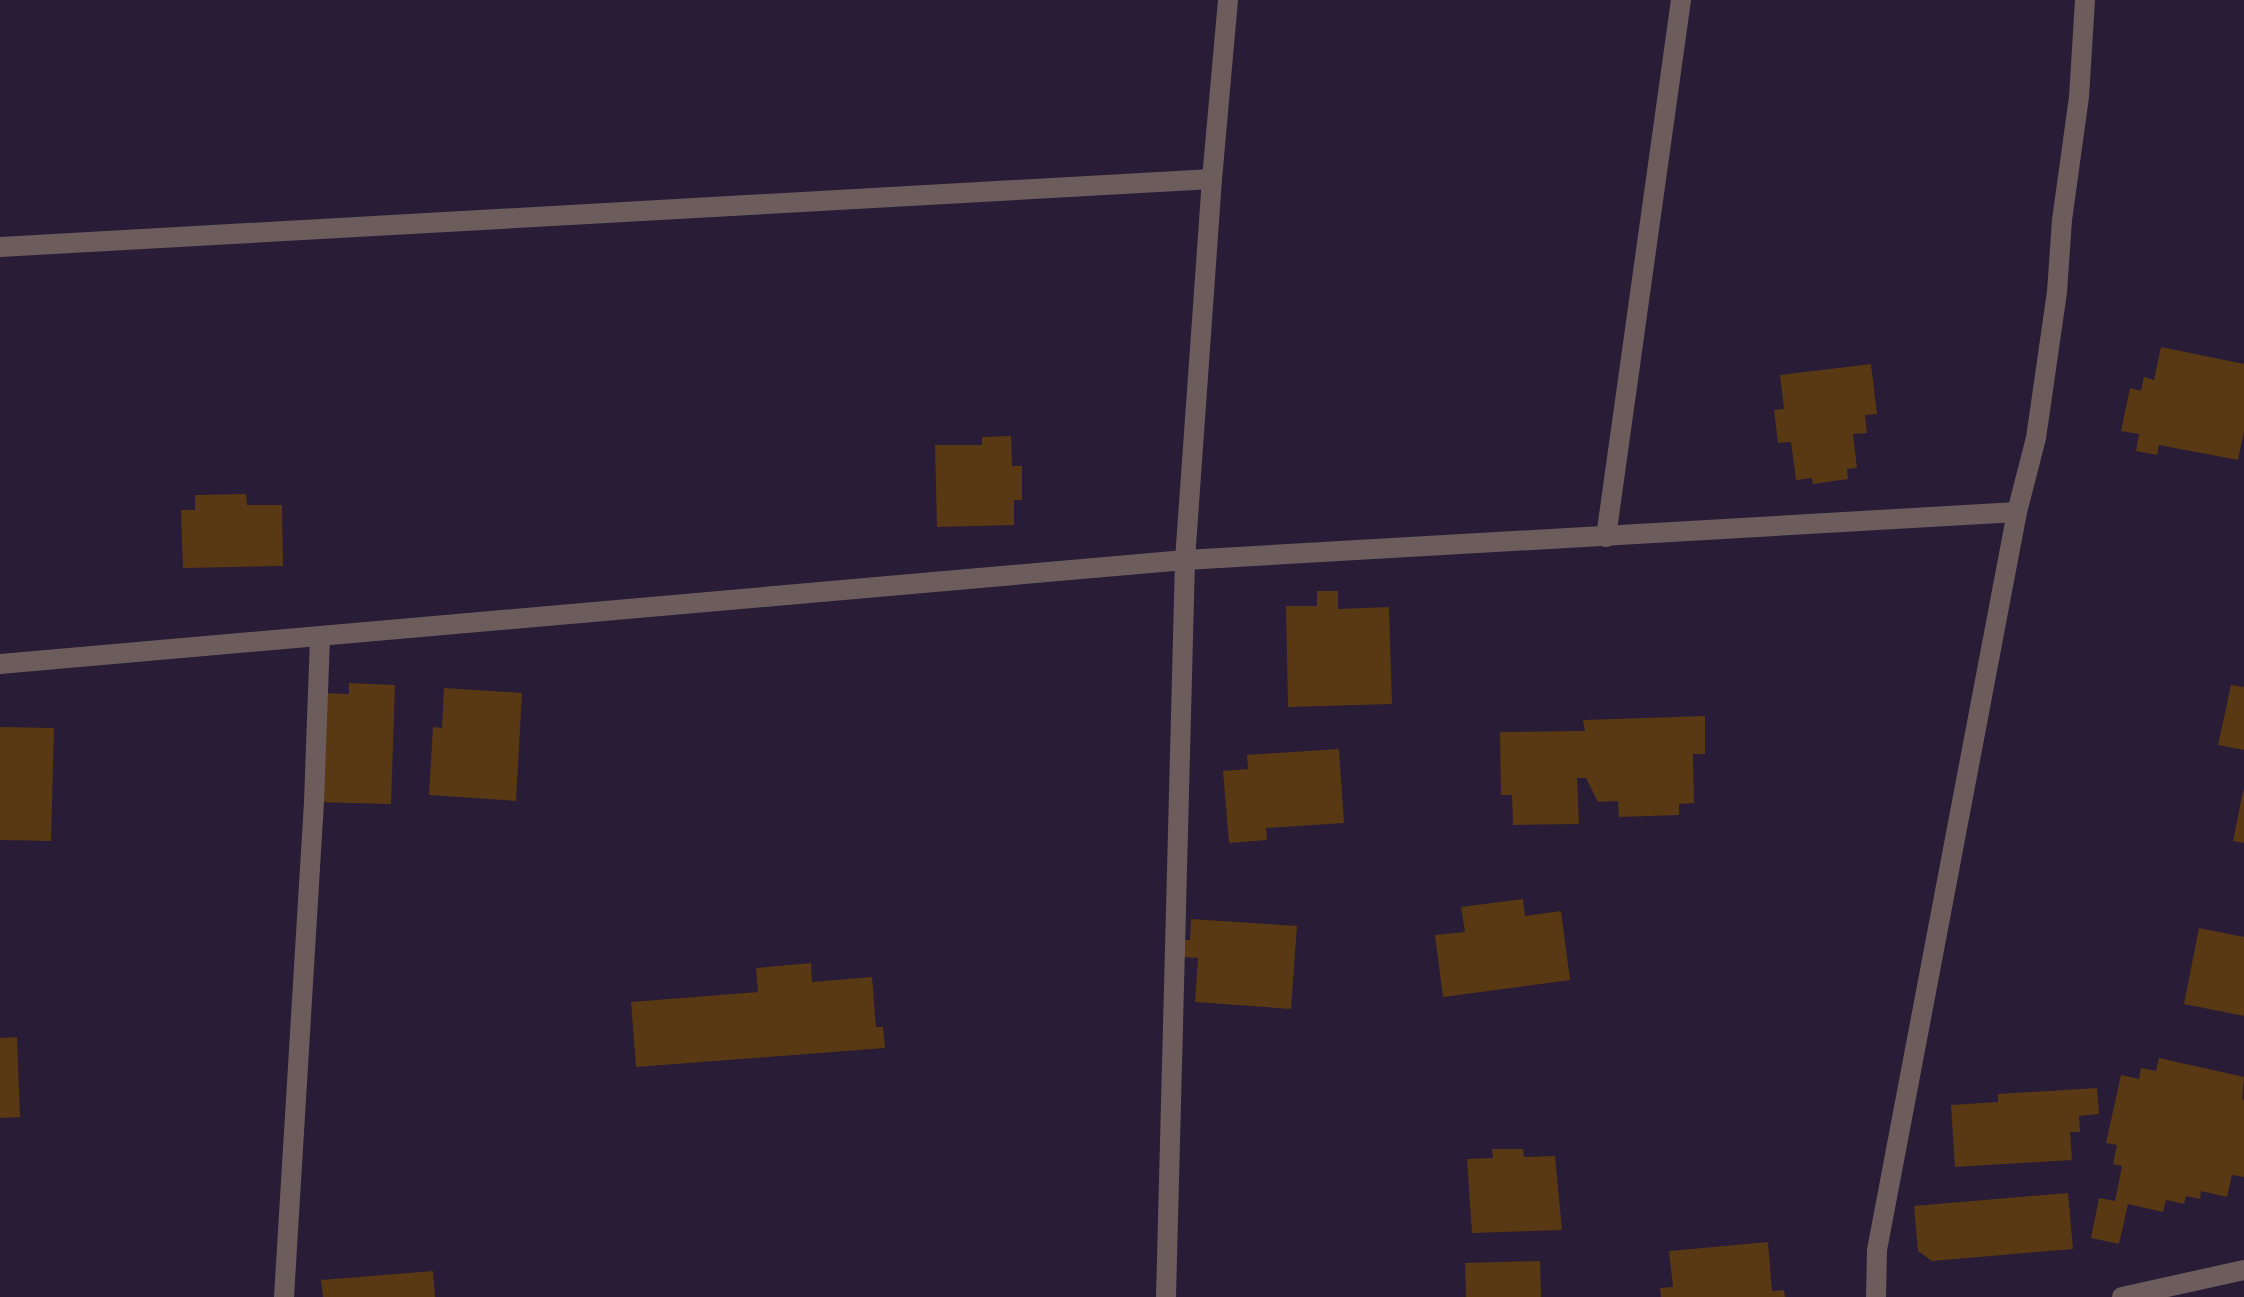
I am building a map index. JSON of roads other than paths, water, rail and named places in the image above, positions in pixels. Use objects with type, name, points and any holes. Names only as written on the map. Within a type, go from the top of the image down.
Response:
[{"type":"street","points":[[1166,1297],[1185,560],[1228,0]]},
{"type":"street","points":[[1606,537],[1681,0]]},
{"type":"street","points":[[1876,1297],[1877,1250],[2017,512],[2036,438],[2057,292],[2062,220],[2079,97],[2085,0]]},
{"type":"street","points":[[0,247],[1212,179]]},
{"type":"street","points":[[0,664],[1185,560],[2017,512]]},
{"type":"street","points":[[284,1297],[314,802],[320,637]]},
{"type":"street","points":[[2122,1297],[2244,1270]]}]
